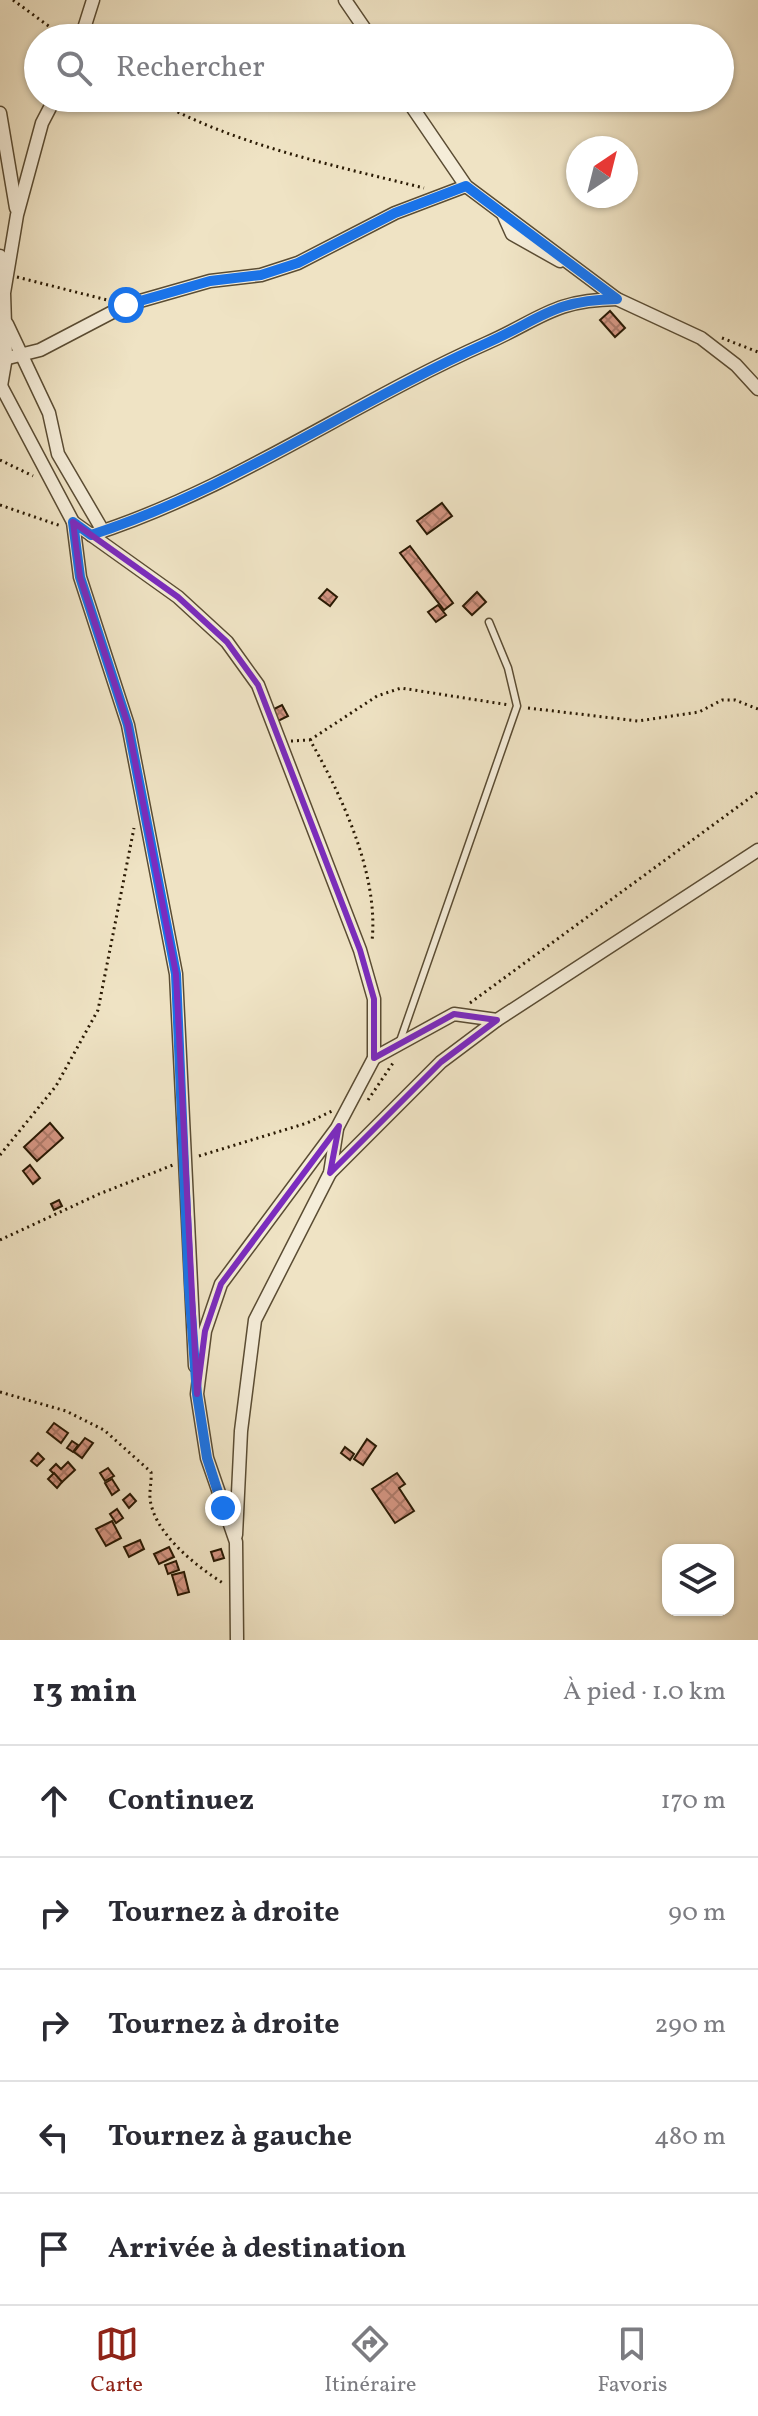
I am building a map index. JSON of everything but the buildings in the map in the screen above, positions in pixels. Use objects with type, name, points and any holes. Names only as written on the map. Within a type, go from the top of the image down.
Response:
[{"type":"street","points":[[85,24],[93,0]]},
{"type":"street","points":[[345,0],[361,24]]},
{"type":"street","points":[[4,293],[17,215],[48,112]]},
{"type":"street","points":[[416,112],[466,186],[617,299],[701,338],[736,365],[758,389]]},
{"type":"street","points":[[0,113],[17,215]]},
{"type":"street","points":[[2,355],[22,355],[40,350],[126,305],[210,281],[261,275],[298,263],[395,213],[466,186]]},
{"type":"street","points":[[0,256],[7,324],[1,385],[57,488],[73,526],[80,577],[128,725],[176,974],[189,1287],[197,1394],[207,1458],[236,1542]]},
{"type":"street","points":[[97,533],[149,517],[227,480],[435,365],[559,305],[583,299],[617,299]]},
{"type":"street","points":[[7,324],[49,413],[58,454],[97,533]]},
{"type":"street","points":[[2,355],[34,381]]},
{"type":"street","points":[[73,526],[97,533],[178,597],[227,642],[258,685],[360,950],[374,999],[374,1058],[337,1128],[221,1284],[205,1331],[197,1394]]},
{"type":"street","points":[[237,1640],[236,1542],[241,1431],[255,1320],[330,1173],[441,1062],[497,1020],[758,850]]},
{"type":"street","points":[[374,1058],[454,1014],[497,1020]]},
{"type":"street","points":[[330,1173],[337,1128]]},
{"type":"lane","points":[[400,1041],[517,706],[508,668],[489,622]]},
{"type":"path","points":[[13,0],[46,24]]},
{"type":"path","points":[[175,112],[309,160],[444,193]]},
{"type":"path","points":[[9,275],[126,305]]},
{"type":"path","points":[[0,460],[57,488]]},
{"type":"path","points":[[0,505],[73,526]]},
{"type":"path","points":[[279,742],[310,740],[377,696],[401,688],[638,721],[699,712],[722,700],[735,700],[758,709]]},
{"type":"path","points":[[310,740],[341,795],[360,850],[373,926],[371,951]]},
{"type":"path","points":[[454,1014],[758,792]]},
{"type":"path","points":[[0,1155],[56,1086],[98,1010],[134,828]]},
{"type":"path","points":[[367,1101],[396,1060]]},
{"type":"path","points":[[0,1392],[66,1411],[104,1430],[151,1472],[149,1499],[169,1538],[211,1576],[237,1592]]},
{"type":"highlighted area","points":[[73,522],[178,597],[227,642],[258,685],[360,950],[374,999],[374,1058],[454,1014],[497,1020],[441,1062],[330,1173],[339,1126],[221,1284],[205,1331],[197,1394],[176,974],[128,725],[80,577]]},
{"type":"route","points":[[126,305],[210,281],[261,275],[298,263],[395,213],[466,186],[617,299],[583,299],[559,305],[490,342],[435,365],[227,480],[149,517],[91,535],[73,522],[80,577],[128,725],[176,974],[189,1287],[197,1394],[207,1458],[223,1508]]}]
